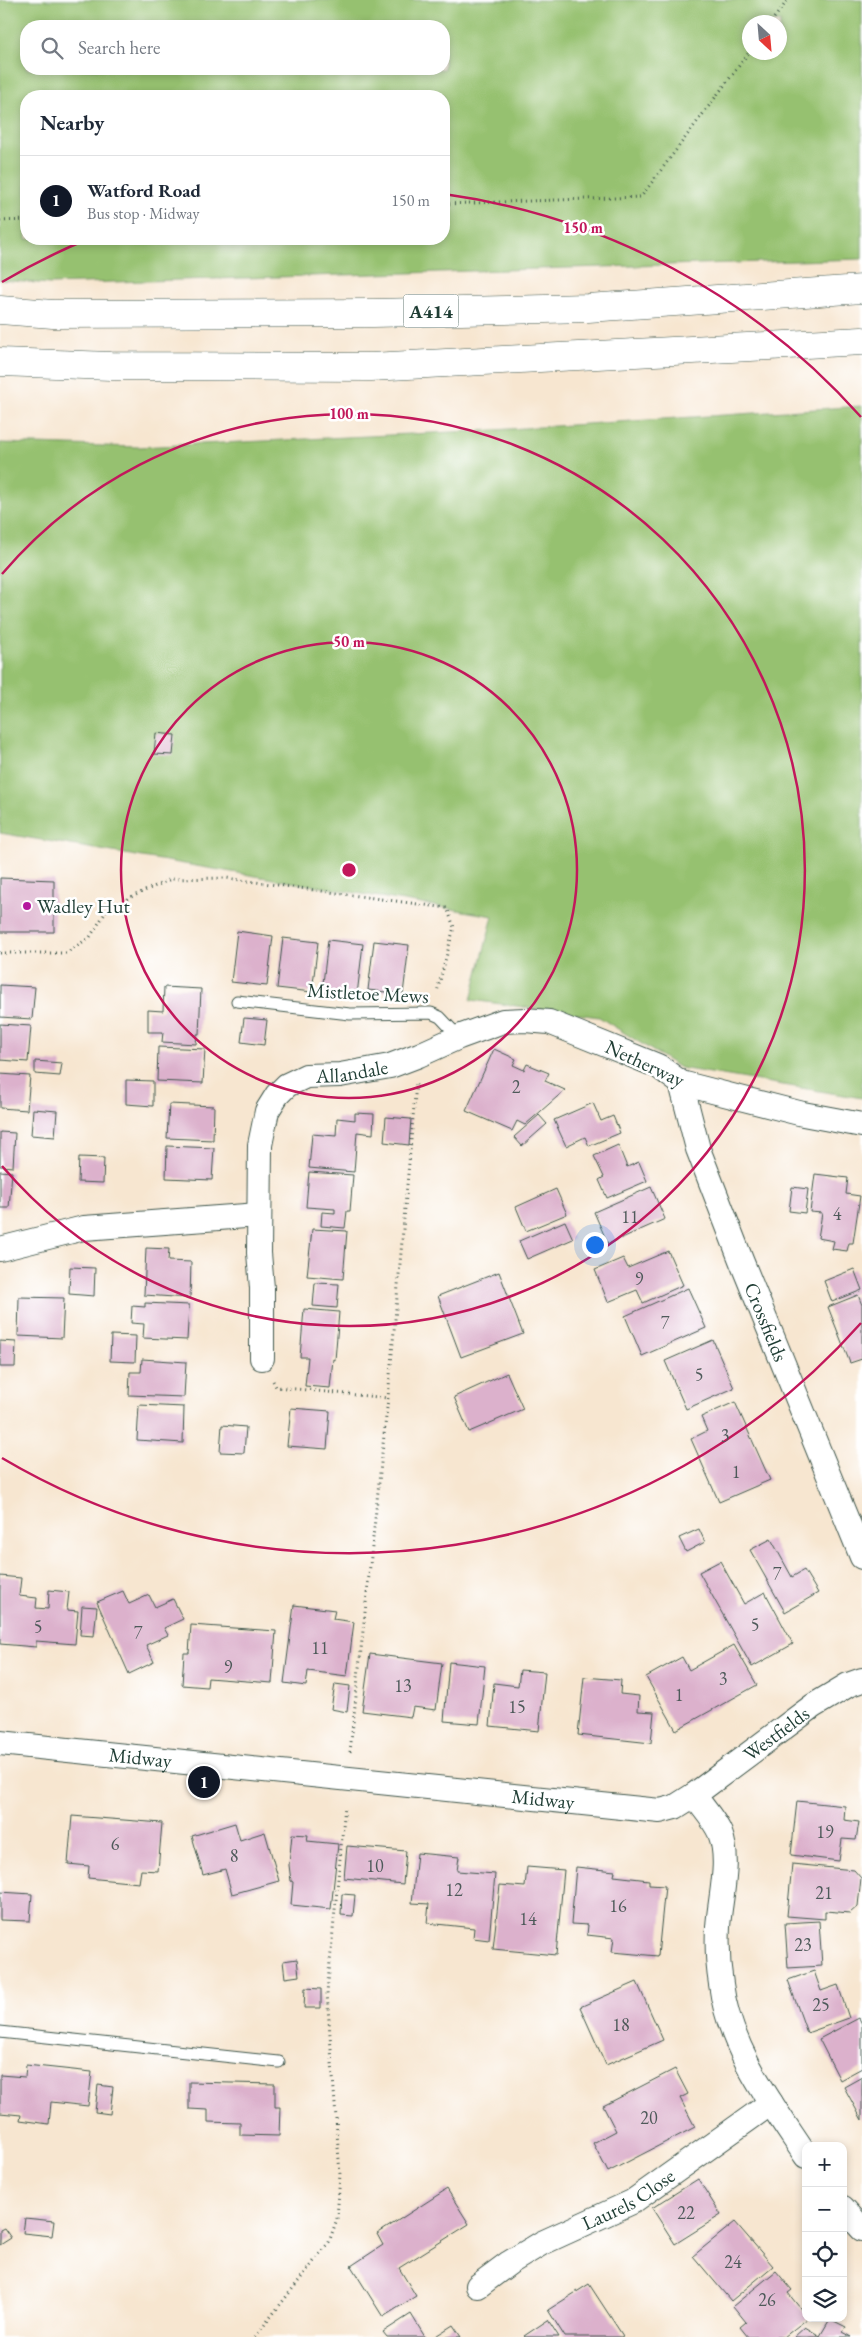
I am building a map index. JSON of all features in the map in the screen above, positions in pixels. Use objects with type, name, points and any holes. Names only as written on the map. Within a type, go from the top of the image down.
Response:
[{"type":"highway","name":"A414","points":[[0,310],[82,314],[374,313],[588,308],[862,289]]},
{"type":"highway","points":[[0,362],[111,366],[370,367],[862,341]]},
{"type":"street","name":"Netherway","points":[[459,1037],[503,1021],[549,1022],[658,1066],[681,1083],[804,1114],[862,1125]]},
{"type":"street","name":"Allandale","points":[[262,1358],[262,1288],[258,1216],[260,1145],[267,1111],[277,1095],[287,1086],[306,1076],[365,1072],[419,1056],[459,1037]]},
{"type":"street","name":"Crossfields","points":[[681,1083],[705,1167],[862,1558]]},
{"type":"street","points":[[0,1249],[84,1228],[258,1216]]},
{"type":"street","name":"Westfields","points":[[694,1795],[813,1706],[848,1685],[862,1680]]},
{"type":"street","name":"Midway","points":[[0,1743],[347,1778],[644,1811],[660,1812],[675,1807],[694,1795]]},
{"type":"street","points":[[694,1795],[719,1832],[724,1846],[724,1870],[718,1928],[721,1984],[730,2023],[749,2066],[802,2150]]},
{"type":"street","name":"Laurels Close","points":[[478,2286],[509,2263],[542,2243],[632,2202],[771,2103]]},
{"type":"street","points":[[847,2212],[862,2229]]},
{"type":"lane","name":"Mistletoe Mews","points":[[237,1001],[350,1014],[431,1013],[440,1017],[459,1037]]},
{"type":"lane","points":[[0,2032],[279,2062]]},
{"type":"path","points":[[776,15],[788,0]]},
{"type":"path","points":[[450,204],[641,197],[743,60]]},
{"type":"path","points":[[0,220],[20,220]]},
{"type":"path","points":[[0,953],[66,953],[90,938],[110,907],[171,879],[226,878],[447,908],[454,927],[431,1013]]},
{"type":"path","points":[[255,2337],[330,2242],[338,2219],[340,2174],[327,1993],[347,1778],[388,1398],[419,1056]]},
{"type":"path","points":[[262,1358],[276,1388],[388,1398]]},
{"type":"green space","points":[[0,0],[862,0],[862,259],[50,284],[0,280]]},
{"type":"green space","points":[[862,406],[862,1098],[680,1068],[599,1017],[471,1000],[493,916],[0,833],[0,443],[138,447],[494,430]]},
{"type":"building","points":[[156,733],[175,735],[173,755],[154,754]]},
{"type":"building","name":"Wadley Hut","points":[[0,878],[54,880],[54,932],[0,932]]},
{"type":"building","points":[[237,931],[273,936],[267,986],[231,982]]},
{"type":"building","points":[[283,938],[318,942],[312,992],[277,988]]},
{"type":"building","points":[[328,940],[363,944],[357,995],[322,992]]},
{"type":"building","points":[[374,941],[409,945],[403,994],[368,990]]},
{"type":"building","points":[[0,985],[35,987],[32,1019],[0,1017]]},
{"type":"building","points":[[164,987],[201,989],[199,1034],[197,1034],[196,1044],[162,1042],[163,1032],[148,1032],[148,1010],[163,1011]]},
{"type":"building","points":[[244,1018],[267,1020],[264,1045],[241,1042]]},
{"type":"building","points":[[0,1024],[31,1026],[28,1062],[0,1060]]},
{"type":"building","points":[[158,1047],[205,1049],[203,1083],[157,1081]]},
{"type":"building","points":[[494,1049],[516,1059],[513,1065],[524,1070],[527,1064],[549,1073],[545,1081],[565,1090],[525,1125],[517,1121],[512,1131],[466,1111]]},
{"type":"building","points":[[35,1061],[62,1063],[60,1076],[35,1074]]},
{"type":"building","points":[[0,1074],[30,1076],[27,1110],[0,1108]]},
{"type":"building","points":[[126,1080],[153,1081],[153,1106],[126,1104]]},
{"type":"building","points":[[593,1103],[601,1121],[613,1116],[620,1133],[589,1146],[585,1137],[566,1146],[554,1120]]},
{"type":"building","points":[[169,1104],[214,1106],[213,1140],[167,1138]]},
{"type":"building","points":[[33,1109],[57,1111],[55,1137],[31,1135]]},
{"type":"building","points":[[355,1113],[374,1114],[373,1134],[357,1132],[354,1172],[309,1168],[312,1134],[336,1136],[337,1118],[355,1120]]},
{"type":"building","points":[[539,1115],[547,1124],[522,1146],[514,1137]]},
{"type":"building","points":[[386,1117],[411,1119],[409,1145],[384,1142]]},
{"type":"building","points":[[0,1132],[15,1133],[13,1167],[0,1166]]},
{"type":"building","points":[[618,1145],[627,1167],[639,1162],[647,1181],[607,1198],[599,1180],[604,1177],[594,1156]]},
{"type":"building","points":[[167,1146],[214,1148],[212,1180],[166,1178]]},
{"type":"building","points":[[79,1157],[104,1158],[103,1183],[78,1182]]},
{"type":"building","points":[[0,1171],[12,1172],[9,1208],[0,1208]]},
{"type":"building","points":[[309,1172],[353,1175],[350,1211],[347,1211],[345,1228],[321,1226],[322,1212],[335,1213],[335,1209],[306,1207]]},
{"type":"building","points":[[815,1174],[848,1178],[846,1194],[860,1196],[853,1243],[849,1243],[847,1251],[832,1249],[834,1241],[818,1238],[822,1213],[810,1212]]},
{"type":"building","points":[[651,1187],[665,1219],[608,1244],[594,1212]]},
{"type":"building","points":[[792,1187],[808,1189],[805,1213],[789,1211]]},
{"type":"building","points":[[556,1189],[567,1214],[526,1231],[516,1207]]},
{"type":"building","points":[[565,1221],[573,1239],[527,1259],[519,1241]]},
{"type":"building","points":[[312,1229],[347,1231],[343,1279],[307,1276]]},
{"type":"building","points":[[146,1248],[169,1249],[168,1261],[191,1262],[190,1298],[144,1295]]},
{"type":"building","points":[[668,1251],[683,1285],[643,1303],[637,1290],[608,1302],[595,1270],[623,1258],[628,1268]]},
{"type":"building","points":[[70,1267],[95,1268],[94,1296],[69,1294]]},
{"type":"building","points":[[854,1269],[862,1290],[832,1302],[824,1281]]},
{"type":"building","points":[[499,1272],[523,1334],[461,1357],[438,1296]]},
{"type":"building","points":[[315,1283],[339,1284],[337,1308],[313,1306]]},
{"type":"building","points":[[688,1288],[706,1328],[642,1356],[625,1316]]},
{"type":"building","points":[[858,1295],[862,1305],[862,1359],[850,1363],[828,1307]]},
{"type":"building","points":[[19,1297],[64,1298],[62,1338],[18,1336]]},
{"type":"building","points":[[145,1303],[189,1305],[187,1340],[143,1338],[144,1324],[131,1323],[132,1306],[145,1307]]},
{"type":"building","points":[[304,1309],[339,1312],[335,1360],[333,1359],[330,1388],[305,1386],[308,1357],[300,1357]]},
{"type":"building","points":[[111,1335],[136,1336],[135,1362],[110,1361]]},
{"type":"building","points":[[713,1340],[734,1388],[686,1409],[665,1361]]},
{"type":"building","points":[[0,1341],[16,1342],[15,1367],[0,1367]]},
{"type":"building","points":[[142,1359],[186,1362],[184,1397],[129,1395],[130,1372],[141,1372]]},
{"type":"building","points":[[507,1373],[523,1409],[469,1432],[454,1397]]},
{"type":"building","points":[[735,1402],[770,1480],[719,1502],[691,1439],[707,1431],[701,1417]]},
{"type":"building","points":[[139,1405],[184,1407],[183,1443],[137,1440]]},
{"type":"building","points":[[291,1408],[330,1411],[327,1449],[287,1446]]},
{"type":"building","points":[[222,1425],[246,1427],[244,1453],[220,1452]]},
{"type":"building","points":[[699,1529],[705,1542],[686,1552],[679,1538]]},
{"type":"building","points":[[771,1539],[792,1577],[804,1570],[818,1593],[785,1612],[750,1550]]},
{"type":"building","points":[[720,1561],[744,1604],[765,1592],[793,1644],[752,1667],[699,1572]]},
{"type":"building","points":[[0,1576],[21,1578],[19,1596],[37,1598],[36,1608],[48,1609],[49,1590],[69,1592],[67,1610],[78,1611],[75,1644],[36,1641],[36,1647],[0,1644]]},
{"type":"building","points":[[123,1591],[129,1604],[149,1595],[155,1607],[173,1599],[183,1619],[164,1628],[168,1635],[146,1645],[154,1662],[129,1674],[97,1602]]},
{"type":"building","points":[[294,1605],[335,1610],[333,1619],[354,1622],[347,1676],[308,1671],[306,1686],[284,1683]]},
{"type":"building","points":[[82,1606],[97,1607],[94,1636],[80,1635]]},
{"type":"building","points":[[191,1625],[276,1631],[272,1683],[208,1678],[207,1687],[182,1685],[184,1653],[189,1653]]},
{"type":"building","points":[[734,1645],[757,1685],[676,1730],[646,1677],[682,1657],[689,1670]]},
{"type":"building","points":[[370,1654],[442,1663],[436,1710],[413,1707],[411,1717],[362,1711]]},
{"type":"building","points":[[449,1662],[485,1666],[479,1724],[444,1721]]},
{"type":"building","points":[[520,1670],[545,1672],[539,1731],[490,1726],[494,1683],[518,1686]]},
{"type":"building","points":[[584,1677],[621,1680],[620,1694],[639,1696],[638,1711],[654,1712],[651,1743],[578,1735]]},
{"type":"building","points":[[335,1684],[350,1686],[347,1712],[331,1709]]},
{"type":"building","points":[[797,1801],[845,1806],[844,1820],[859,1822],[856,1840],[842,1839],[839,1861],[791,1855]]},
{"type":"building","points":[[72,1816],[162,1823],[158,1871],[141,1870],[139,1883],[88,1878],[89,1866],[68,1864]]},
{"type":"building","points":[[235,1823],[240,1840],[265,1832],[279,1881],[232,1894],[225,1869],[203,1875],[192,1836]]},
{"type":"building","points":[[292,1834],[308,1835],[307,1841],[338,1844],[331,1909],[291,1905],[293,1882],[291,1881],[289,1865]]},
{"type":"building","points":[[347,1846],[406,1851],[403,1884],[344,1878]]},
{"type":"building","points":[[417,1853],[459,1857],[457,1871],[495,1874],[489,1940],[473,1938],[474,1928],[427,1923],[429,1904],[412,1903]]},
{"type":"building","points":[[792,1864],[854,1870],[861,1878],[858,1906],[850,1913],[825,1911],[825,1919],[787,1916]]},
{"type":"building","points":[[527,1867],[564,1870],[556,1955],[493,1949],[500,1885],[525,1887]]},
{"type":"building","points":[[576,1867],[615,1871],[614,1876],[649,1880],[649,1885],[665,1886],[658,1956],[612,1952],[614,1938],[587,1935],[588,1925],[571,1924]]},
{"type":"building","points":[[0,1892],[32,1894],[30,1921],[0,1920]]},
{"type":"building","points":[[342,1894],[355,1895],[353,1916],[341,1915]]},
{"type":"building","points":[[819,1921],[822,1966],[788,1968],[785,1923]]},
{"type":"building","points":[[297,1959],[299,1976],[285,1978],[283,1961]]},
{"type":"building","points":[[814,1971],[821,1991],[838,1985],[849,2018],[807,2033],[788,1980]]},
{"type":"building","points":[[637,1982],[663,2040],[606,2065],[580,2007]]},
{"type":"building","points":[[305,1988],[321,1989],[321,2008],[304,2008]]},
{"type":"building","points":[[859,2018],[862,2024],[862,2068],[840,2080],[819,2039]]},
{"type":"building","points":[[26,2065],[92,2072],[88,2106],[51,2102],[49,2124],[20,2120],[21,2115],[0,2113],[0,2075],[25,2077]]},
{"type":"building","points":[[675,2069],[688,2094],[680,2098],[695,2127],[608,2172],[593,2143],[616,2131],[603,2106]]},
{"type":"building","points":[[862,2077],[862,2120],[844,2087]]},
{"type":"building","points":[[189,2082],[275,2084],[275,2107],[280,2107],[279,2136],[240,2135],[240,2123],[208,2122],[208,2110],[189,2109]]},
{"type":"building","points":[[98,2085],[113,2087],[110,2114],[95,2112]]},
{"type":"building","points":[[698,2179],[721,2215],[675,2244],[652,2208]]},
{"type":"building","points":[[447,2189],[469,2224],[399,2268],[416,2296],[383,2317],[351,2266],[383,2245],[377,2234]]},
{"type":"building","points":[[25,2218],[54,2221],[52,2236],[23,2233]]},
{"type":"building","points":[[735,2222],[773,2266],[731,2301],[693,2256]]},
{"type":"building","points":[[4,2228],[11,2238],[0,2245],[0,2230]]},
{"type":"building","points":[[776,2271],[792,2290],[788,2293],[802,2310],[803,2322],[784,2337],[748,2337],[740,2327],[746,2322],[733,2306]]},
{"type":"building","points":[[589,2284],[623,2336],[565,2337],[548,2310]]},
{"type":"building","points":[[411,2314],[425,2337],[387,2337],[383,2332]]},
{"type":"building","points":[[548,2320],[559,2337],[524,2336]]},
{"type":"building","points":[[828,2322],[836,2322],[846,2327],[843,2332],[852,2337],[794,2337],[805,2327],[820,2336]]},
{"type":"building","points":[[453,2325],[461,2337],[434,2337]]},
{"type":"place","name":"Wadley Hut","points":[[27,906]]},
{"type":"place","name":"Watford Road","points":[[204,1782]]}]
